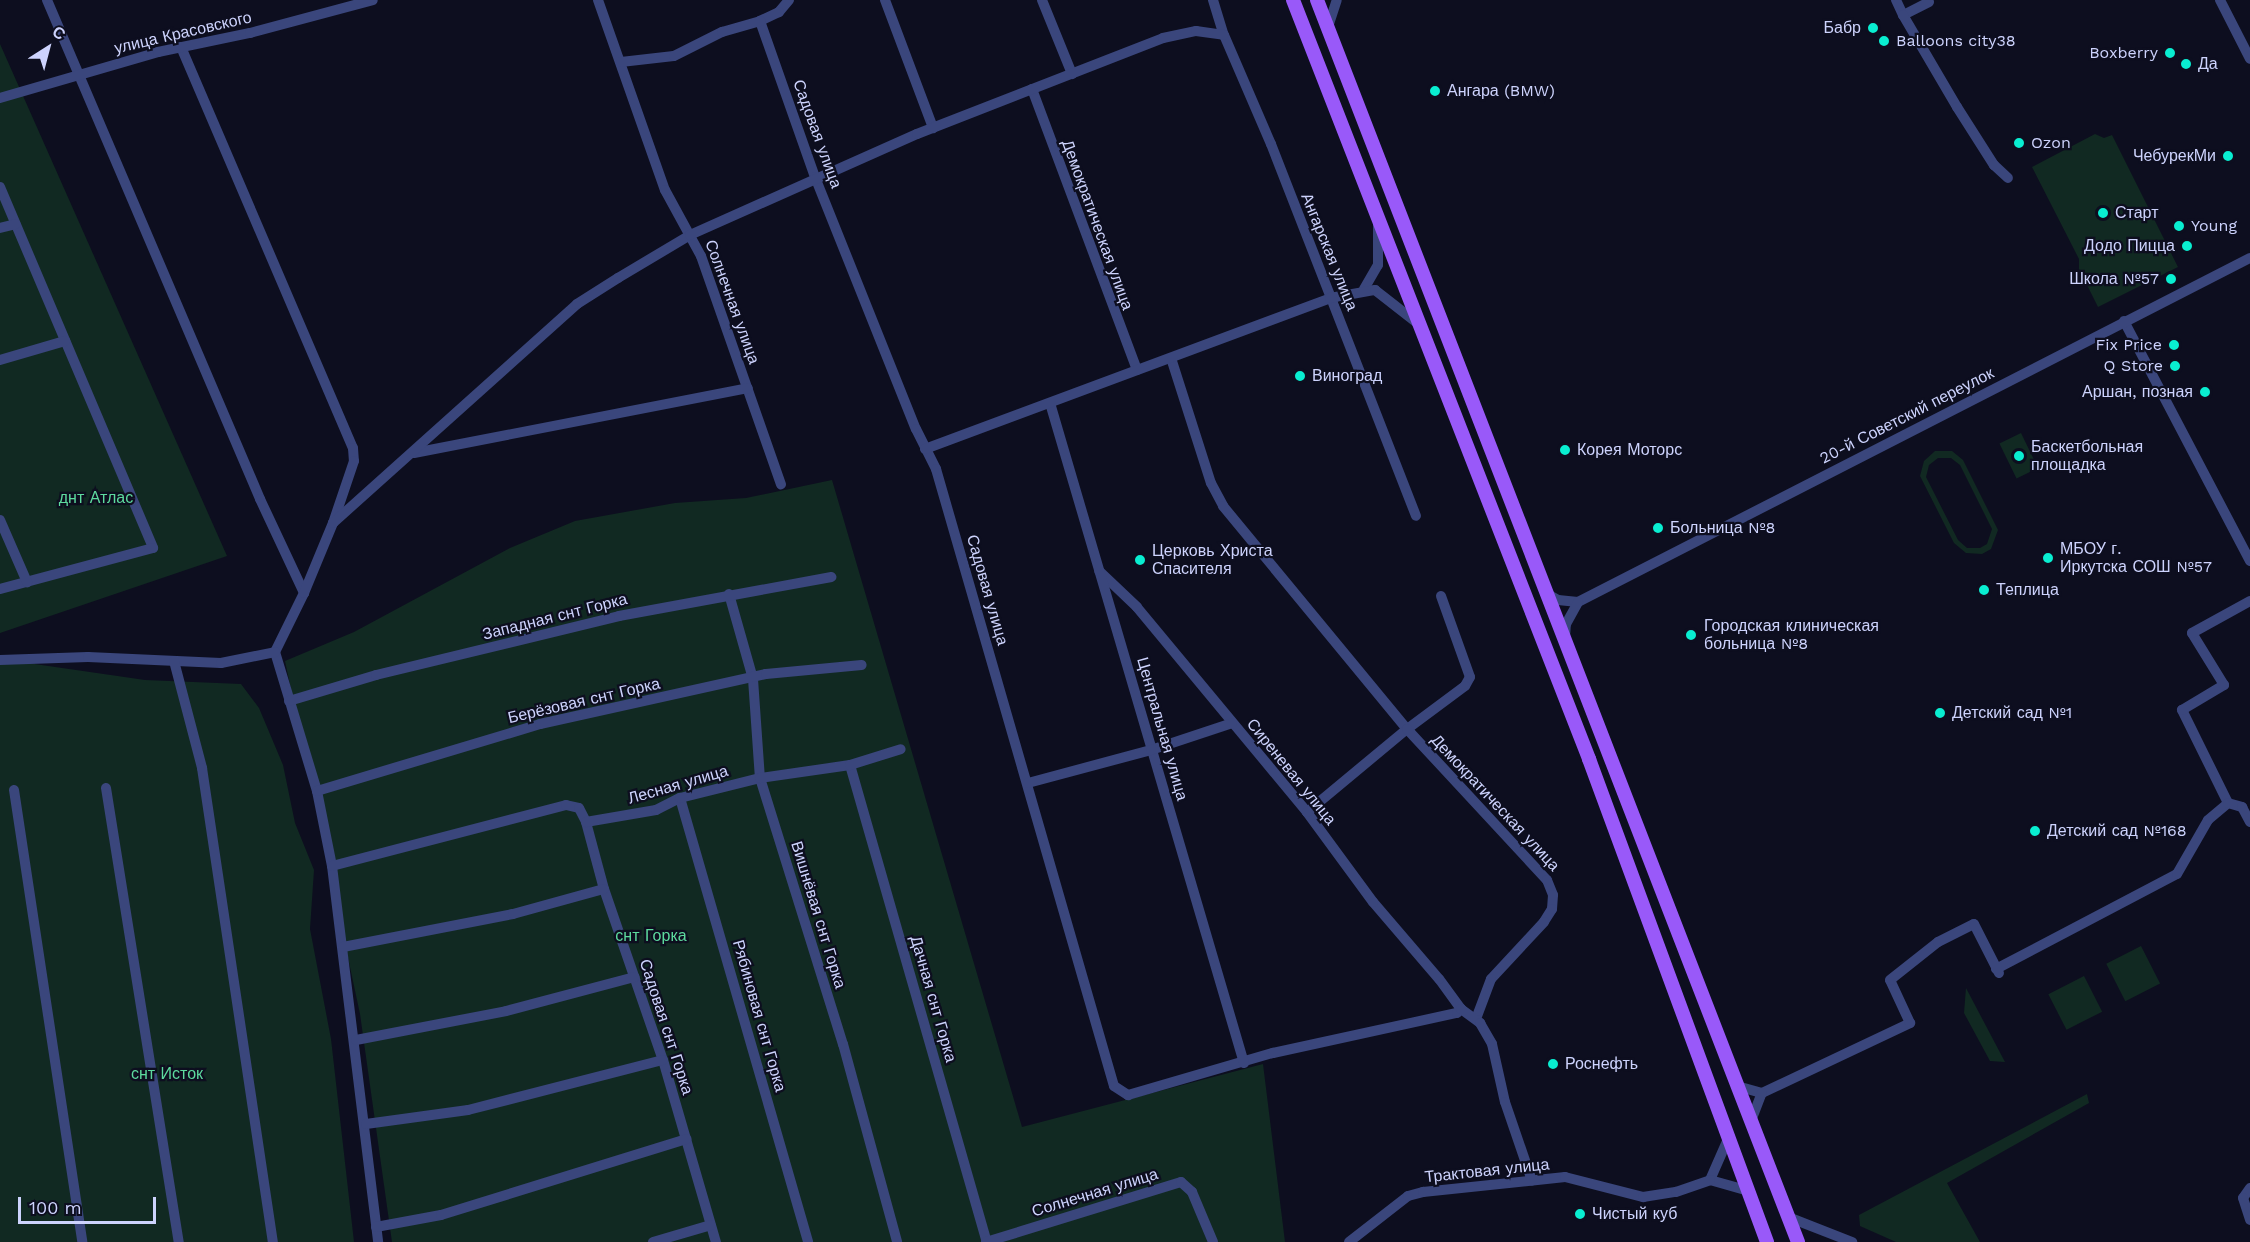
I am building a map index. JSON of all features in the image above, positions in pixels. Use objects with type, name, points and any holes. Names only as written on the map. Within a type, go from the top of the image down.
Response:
[{"type":"main road","points":[[1293,0],[1585,749],[1767,1242]]},
{"type":"main road","points":[[1317,0],[1798,1242]]},
{"type":"street","points":[[47,0],[304,593]]},
{"type":"street","name":"улица Красовского","points":[[0,98],[181,47],[250,33],[373,0]]},
{"type":"street","name":"Солнечная улица","points":[[598,0],[665,190],[690,235],[748,388],[781,484]]},
{"type":"street","points":[[621,62],[674,56],[722,32],[760,21],[779,12],[789,0]]},
{"type":"street","points":[[885,0],[933,128]]},
{"type":"street","points":[[1042,0],[1072,74]]},
{"type":"street","name":"Ангарская улица","points":[[1214,0],[1224,35],[1416,516]]},
{"type":"street","points":[[1328,27],[1337,0]]},
{"type":"street","points":[[1896,0],[1957,107],[1994,165],[2008,178]]},
{"type":"street","points":[[2220,0],[2250,59]]},
{"type":"street","points":[[1903,15],[1930,1]]},
{"type":"street","name":"Садовая улица","points":[[760,21],[815,177],[939,479],[1116,1088],[1128,1095],[1333,1039],[1446,1018],[1461,1010]]},
{"type":"street","points":[[333,523],[414,454],[578,304],[690,235],[815,177],[933,128],[1184,32],[1224,35]]},
{"type":"street","points":[[181,47],[353,448],[354,461],[333,523],[304,593],[275,652],[317,791],[332,866],[356,1040],[378,1242]]},
{"type":"street","name":"Демократическая улица","points":[[1032,89],[1137,370]]},
{"type":"street","points":[[0,187],[153,548],[0,588]]},
{"type":"street","points":[[1364,289],[1378,265],[1378,222]]},
{"type":"street","points":[[0,228],[16,224]]},
{"type":"street","name":"20-й Советский переулок","points":[[1578,602],[2250,258]]},
{"type":"street","points":[[925,449],[1330,298],[1364,289],[1385,295],[1418,323]]},
{"type":"street","points":[[2124,321],[2250,561]]},
{"type":"street","points":[[0,360],[65,341]]},
{"type":"street","name":"Демократическая улица","points":[[1171,358],[1211,483],[1223,506],[1407,729],[1547,880],[1552,891],[1549,915],[1494,974],[1476,1019]]},
{"type":"street","points":[[414,454],[748,388]]},
{"type":"street","name":"Центральная улица","points":[[1050,404],[1244,1063]]},
{"type":"street","points":[[0,520],[27,582]]},
{"type":"street","name":"Сиреневая улица","points":[[1099,571],[1137,607],[1307,812],[1461,1010],[1476,1019]]},
{"type":"street","name":"Западная снт Горка","points":[[289,700],[376,675],[619,616],[831,577]]},
{"type":"street","points":[[1546,593],[1558,600],[1578,602],[1566,624],[1565,637]]},
{"type":"street","name":"Вишнёвая снт Горка","points":[[729,594],[753,680],[760,778],[843,1044],[897,1242]]},
{"type":"street","points":[[1307,812],[1407,729],[1465,686],[1470,677],[1441,596]]},
{"type":"street","points":[[2250,601],[2192,633],[2224,685],[2182,710],[2228,803],[2242,807],[2250,822]]},
{"type":"street","points":[[0,660],[87,657],[221,663],[275,652]]},
{"type":"street","points":[[174,661],[202,768],[273,1242]]},
{"type":"street","name":"Берёзовая снт Горка","points":[[317,791],[540,724],[753,680],[765,674],[862,664]]},
{"type":"street","points":[[1028,783],[1151,750],[1232,723]]},
{"type":"street","name":"Лесная улица","points":[[586,822],[656,810],[680,798],[760,778],[850,765],[901,749]]},
{"type":"street","name":"Дачная снт Горка","points":[[850,765],[986,1242]]},
{"type":"street","points":[[106,788],[179,1242]]},
{"type":"street","points":[[14,790],[82,1242]]},
{"type":"street","name":"Рябиновая снт Горка","points":[[680,798],[808,1242]]},
{"type":"street","points":[[1737,1086],[1762,1093],[1910,1023],[1890,980],[1938,942],[1974,924],[1997,971],[2177,874],[2208,820],[2228,803]]},
{"type":"street","points":[[332,866],[566,805],[579,808],[586,822]]},
{"type":"street","name":"Садовая снт Горка","points":[[586,822],[604,889],[663,1060],[716,1242]]},
{"type":"street","points":[[343,946],[513,914],[604,889]]},
{"type":"street","points":[[356,1040],[495,1014],[635,978]]},
{"type":"street","points":[[1476,1019],[1492,1044],[1505,1102],[1532,1181]]},
{"type":"street","points":[[366,1124],[468,1110],[663,1060]]},
{"type":"street","points":[[1751,1121],[1762,1093]]},
{"type":"street","points":[[376,1227],[441,1215],[686,1139]]},
{"type":"street","points":[[1728,1139],[1710,1180],[1749,1191]]},
{"type":"street","name":"Трактовая улица","points":[[1349,1242],[1408,1196],[1565,1177],[1643,1197],[1676,1192],[1710,1180]]},
{"type":"street","name":"Солнечная улица","points":[[986,1242],[1181,1182],[1192,1192],[1213,1242]]},
{"type":"street","points":[[2250,1188],[2243,1198],[2250,1220]]},
{"type":"street","points":[[1788,1217],[1852,1242]]},
{"type":"street","points":[[653,1242],[711,1225]]},
{"type":"green space","name":"днт Атлас","points":[[0,44],[227,556],[0,633]]},
{"type":"green space","name":"Старт","points":[[2095,134],[2104,138],[2112,135],[2178,267],[2098,307],[2079,269],[2079,259],[2032,167]]},
{"type":"green space","name":"Баскетбольная площадка","points":[[2021,433],[2038,468],[2017,479],[1999,444]]},
{"type":"green space","points":[[1935,451],[1952,451],[1963,460],[1998,530],[1991,549],[1982,554],[1966,553],[1954,543],[1920,476],[1924,461]],"holes":[[[1938,458],[1951,458],[1960,465],[1992,529],[1987,544],[1980,548],[1967,548],[1958,540],[1926,477],[1929,465]]]},
{"type":"green space","name":"снт Горка","points":[[832,480],[1022,1127],[1263,1064],[1285,1242],[392,1242],[360,1014],[285,661],[354,632],[510,548],[575,521],[675,503],[746,498]]},
{"type":"green space","name":"снт Исток","points":[[0,659],[145,680],[241,684],[259,708],[283,765],[295,823],[314,870],[310,929],[331,1039],[354,1242],[0,1242]]},
{"type":"green space","points":[[2141,946],[2160,983],[2125,1001],[2106,964]]},
{"type":"green space","points":[[2084,976],[2102,1012],[2067,1030],[2048,994]]},
{"type":"green space","points":[[1966,988],[2005,1062],[1990,1061],[1964,1013]]},
{"type":"green space","points":[[2087,1094],[2089,1103],[1947,1183],[1980,1242],[1896,1242],[1860,1226],[1859,1215]]},
{"type":"place","name":"Бабр","points":[[1873,28]]},
{"type":"place","name":"Balloons city38","points":[[1884,41]]},
{"type":"place","name":"Boxberry","points":[[2170,53]]},
{"type":"place","name":"Да","points":[[2186,64]]},
{"type":"place","name":"Ангара (BMW)","points":[[1435,91]]},
{"type":"place","name":"Ozon","points":[[2019,143]]},
{"type":"place","name":"ЧебурекМи","points":[[2228,156]]},
{"type":"place","name":"Старт","points":[[2103,213]]},
{"type":"place","name":"Young","points":[[2179,226]]},
{"type":"place","name":"Додо Пицца","points":[[2187,246]]},
{"type":"place","name":"Школа №57","points":[[2171,279]]},
{"type":"place","name":"Fix Price","points":[[2174,345]]},
{"type":"place","name":"Q Store","points":[[2175,366]]},
{"type":"place","name":"Виноград","points":[[1300,376]]},
{"type":"place","name":"Аршан, позная","points":[[2205,392]]},
{"type":"place","name":"Корея Моторс","points":[[1565,450]]},
{"type":"place","name":"Баскетбольная площадка","points":[[2019,456]]},
{"type":"place","name":"Больница №8","points":[[1658,528]]},
{"type":"place","name":"МБОУ г. Иркутска СОШ №57","points":[[2048,558]]},
{"type":"place","name":"Церковь Христа Спасителя","points":[[1140,560]]},
{"type":"place","name":"Теплица","points":[[1984,590]]},
{"type":"place","name":"Городская клиническая больница №8","points":[[1691,635]]},
{"type":"place","name":"Детский сад №1","points":[[1940,713]]},
{"type":"place","name":"Детский сад №168","points":[[2035,831]]},
{"type":"place","name":"Роснефть","points":[[1553,1064]]},
{"type":"place","name":"Чистый куб","points":[[1580,1214]]}]
